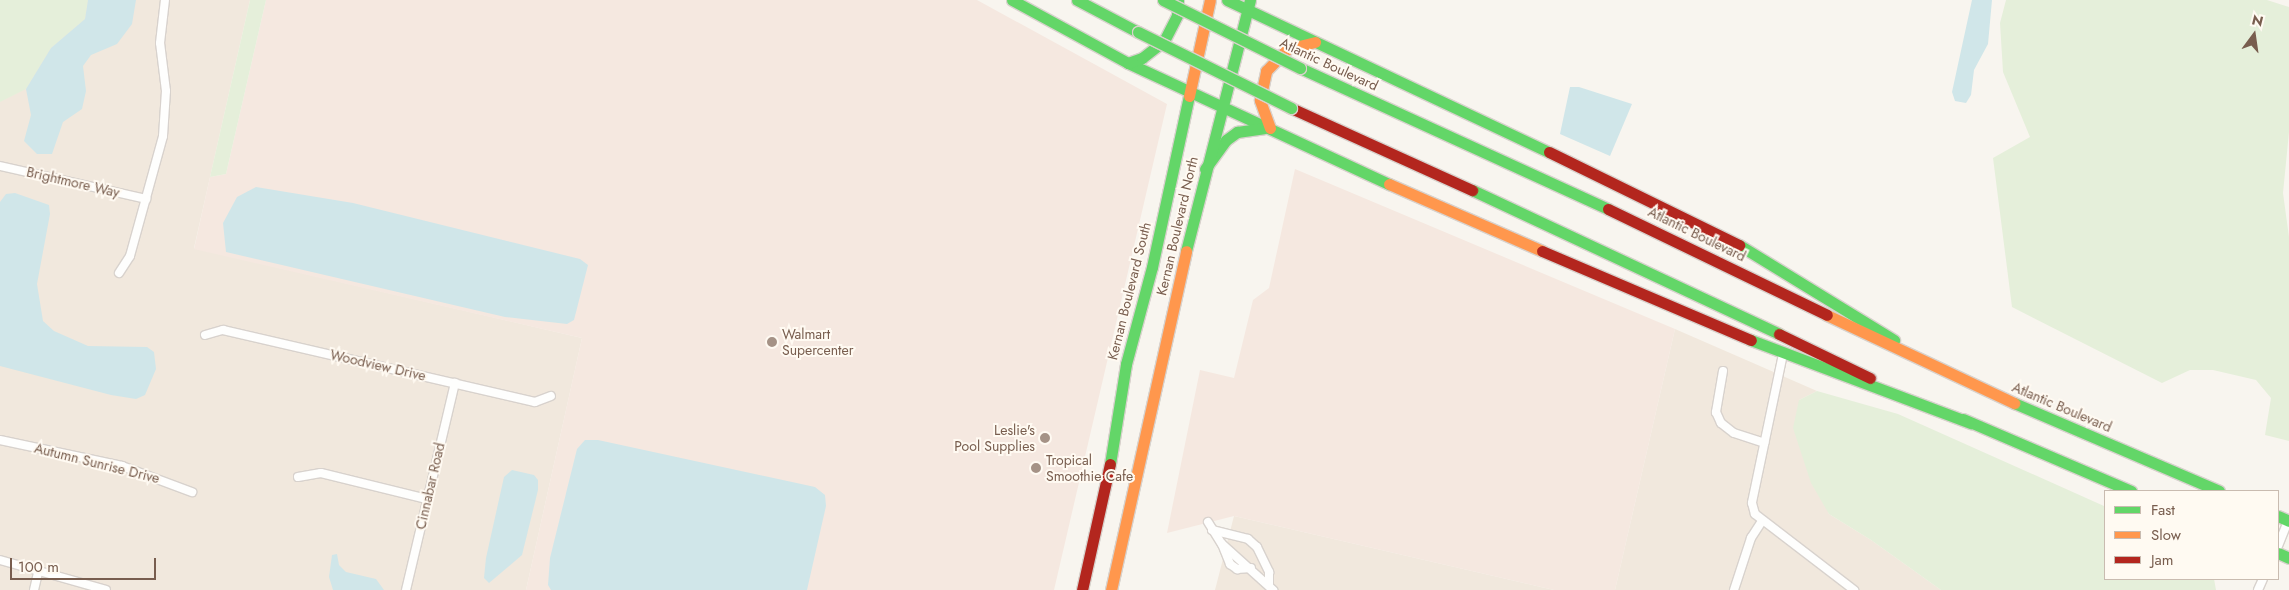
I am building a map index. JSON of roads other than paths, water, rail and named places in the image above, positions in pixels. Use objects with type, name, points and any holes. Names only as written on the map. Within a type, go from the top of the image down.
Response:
[{"type":"main road","points":[[1012,0],[1128,63],[1433,204],[1783,354],[1970,423]]},
{"type":"main road","points":[[1077,0],[1291,108],[1526,214],[1797,344],[1970,423],[2129,490]]},
{"type":"main road","name":"Atlantic Boulevard","points":[[1163,0],[1300,68],[1628,218],[1949,375],[2217,490]]},
{"type":"main road","points":[[1128,63],[1142,58],[1164,41],[1177,15],[1178,0]]},
{"type":"main road","name":"Kernan Boulevard South","points":[[1082,590],[1110,466],[1126,364],[1152,267],[1210,0]]},
{"type":"main road","points":[[1227,0],[1249,5],[1316,42],[1656,202],[1735,243],[1949,375]]},
{"type":"main road","name":"Kernan Boulevard North","points":[[1111,590],[1142,460],[1205,169],[1249,5]]},
{"type":"main road","points":[[1270,128],[1260,100],[1266,71],[1287,49],[1316,42]]},
{"type":"main road","points":[[1205,169],[1226,140],[1237,132],[1252,127],[1270,128]]},
{"type":"street","points":[[118,273],[130,256],[166,118],[160,43],[165,0]]},
{"type":"street","name":"Brightmore Way","points":[[0,166],[146,199]]},
{"type":"street","name":"Woodview Drive","points":[[205,335],[222,330],[535,402],[551,396]]},
{"type":"street","points":[[1783,354],[1752,503],[1762,520],[1854,590]]},
{"type":"street","points":[[1723,370],[1716,412],[1721,423],[1734,433],[1764,443]]},
{"type":"street","name":"Cinnabar Road","points":[[406,590],[455,383]]},
{"type":"street","name":"Autumn Sunrise Drive","points":[[0,440],[122,466],[192,492]]},
{"type":"street","points":[[298,477],[321,473],[427,499]]},
{"type":"street","points":[[2279,543],[2286,519]]},
{"type":"street","points":[[1734,590],[1752,538],[1762,520]]},
{"type":"street","points":[[1209,526],[1248,539],[1257,547],[1269,572],[1271,587],[1222,544],[1209,526]]},
{"type":"street","points":[[0,560],[39,569],[106,590]]},
{"type":"street","points":[[34,590],[39,569]]},
{"type":"place","name":"Walmart Supercenter","points":[[772,342]]},
{"type":"place","name":"Leslie's Pool Supplies","points":[[1045,438]]},
{"type":"place","name":"Tropical Smoothie Cafe","points":[[1036,468]]}]
